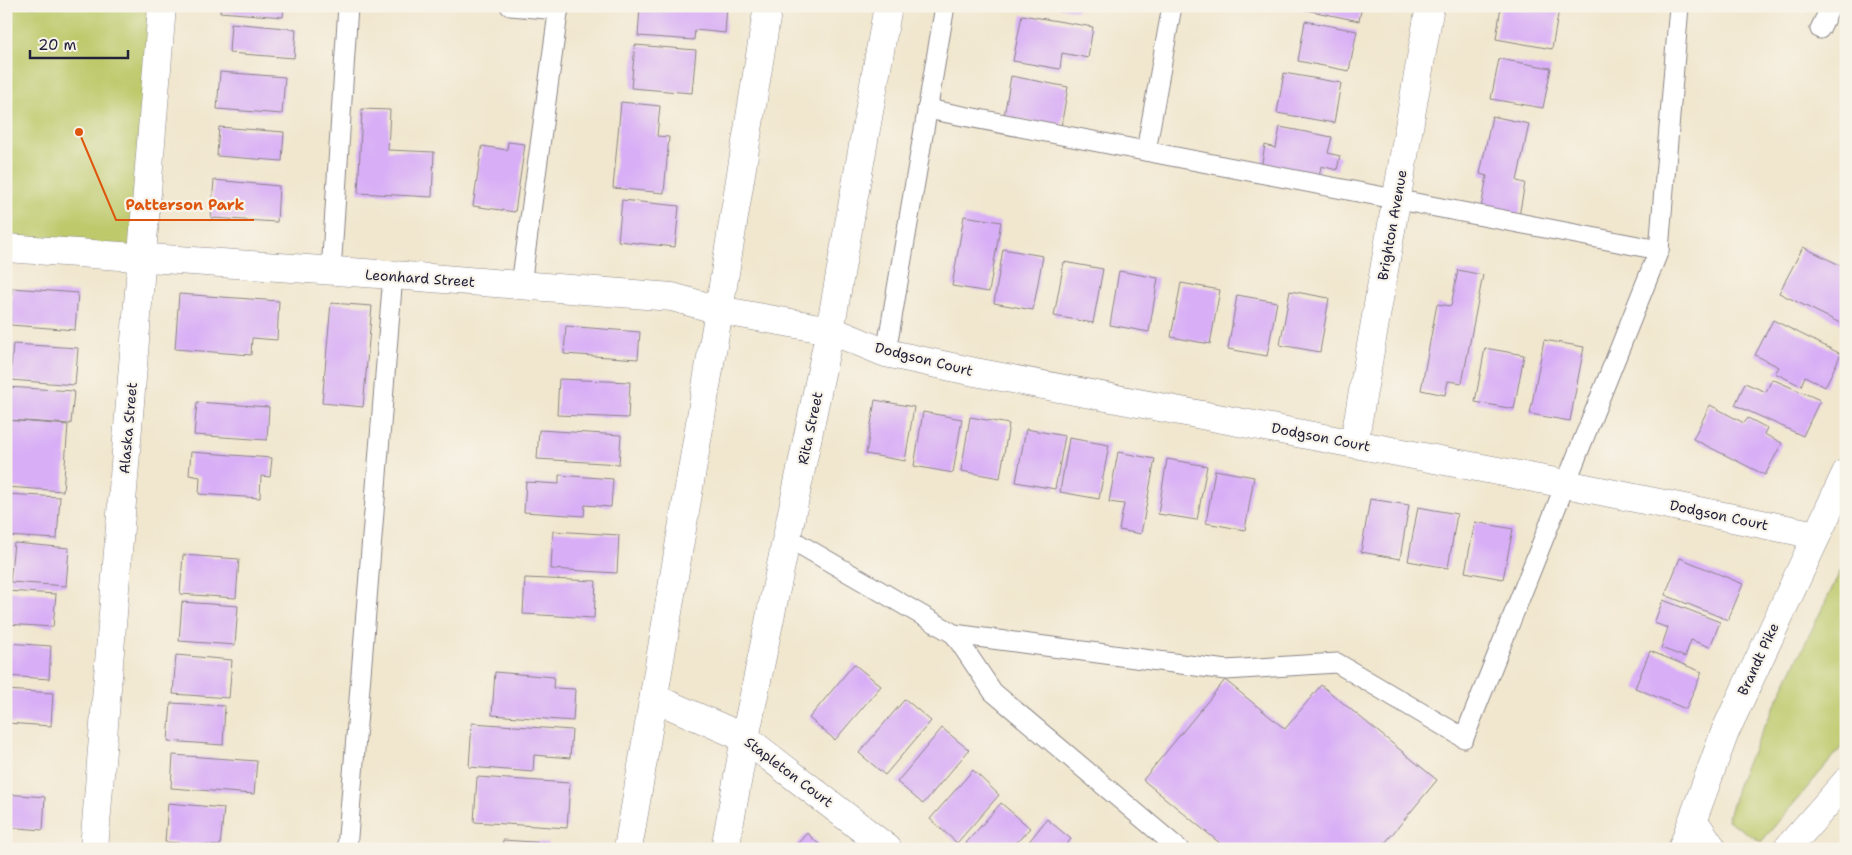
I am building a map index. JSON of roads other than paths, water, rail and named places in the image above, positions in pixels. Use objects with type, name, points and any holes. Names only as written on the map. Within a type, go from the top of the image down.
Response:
[{"type":"street","name":"Alaska Street","points":[[94,849],[162,6]]},
{"type":"street","points":[[628,849],[768,6]]},
{"type":"street","name":"Rita Street","points":[[725,849],[745,738],[830,330],[888,6]]},
{"type":"street","name":"Brighton Avenue","points":[[1354,443],[1430,6]]},
{"type":"street","name":"Leonhard Street","points":[[6,248],[672,297],[719,310],[830,330]]},
{"type":"street","name":"Dodgson Court","points":[[830,330],[886,353],[994,376],[1566,484],[1816,535]]},
{"type":"street","name":"Brandt Pike","points":[[1682,849],[1725,732],[1846,473]]},
{"type":"street","name":"Stapleton Court","points":[[654,698],[745,738],[888,849]]},
{"type":"street","points":[[1787,849],[1846,782]]},
{"type":"street","points":[[1693,820],[1713,849]]},
{"type":"lane","points":[[330,272],[348,6]]},
{"type":"lane","points":[[510,6],[559,8],[521,285]]},
{"type":"lane","points":[[886,353],[945,6]]},
{"type":"lane","points":[[1146,151],[1172,6]]},
{"type":"lane","points":[[788,537],[954,634],[1226,670],[1337,663],[1464,738],[1659,250],[1679,6]]},
{"type":"lane","points":[[1820,29],[1831,6]]},
{"type":"lane","points":[[928,109],[1659,250]]},
{"type":"lane","points":[[347,849],[393,275]]},
{"type":"lane","points":[[954,634],[994,692],[1179,849]]},
{"type":"place","name":"Patterson Park","points":[[79,132]]}]
